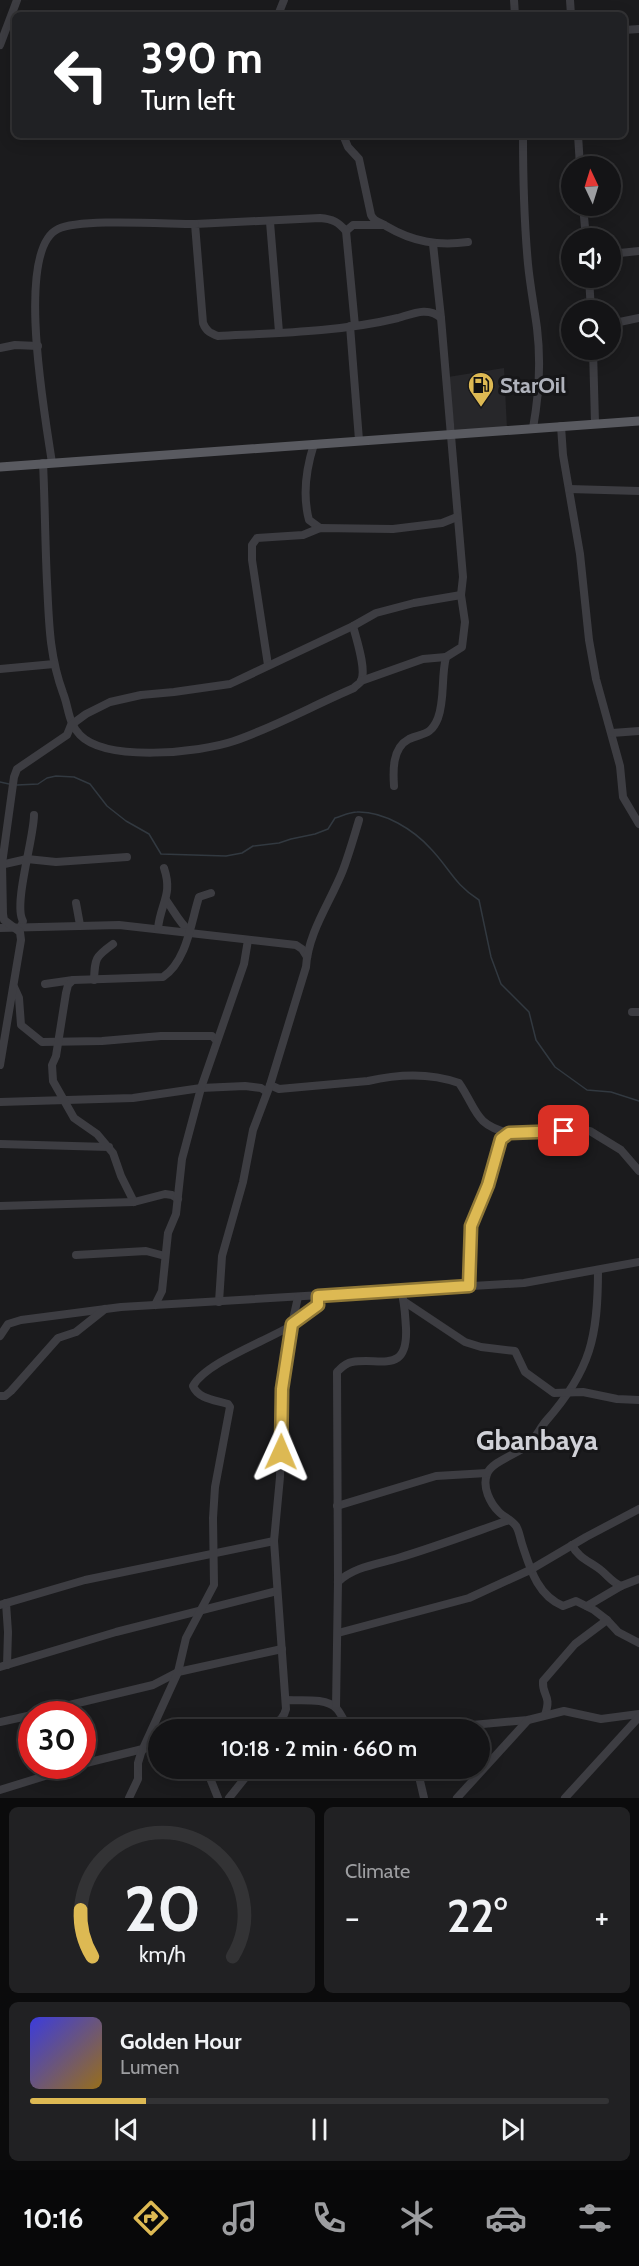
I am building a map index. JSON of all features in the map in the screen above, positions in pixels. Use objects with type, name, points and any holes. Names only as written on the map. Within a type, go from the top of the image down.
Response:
[{"type":"main road","points":[[0,467],[639,421]]},
{"type":"street","points":[[0,45],[12,13]]},
{"type":"street","points":[[344,138],[348,147],[359,159],[372,218],[396,232],[433,244],[468,242]]},
{"type":"street","points":[[522,138],[526,244],[530,290],[537,328],[539,375],[533,428]]},
{"type":"street","points":[[578,138],[579,156]]},
{"type":"street","points":[[359,440],[346,231],[332,219],[195,224],[77,224],[56,230],[48,237],[42,248],[34,300],[47,463],[47,611],[54,664],[71,725],[81,737],[107,749],[130,752],[182,751],[232,742],[354,688],[361,681],[423,659],[446,657],[463,645],[465,622],[461,595],[463,577],[433,244]]},
{"type":"street","points":[[270,222],[279,333]]},
{"type":"street","points":[[195,224],[203,322],[206,330],[218,336],[279,333],[387,321],[424,311],[439,298]]},
{"type":"street","points":[[346,231],[353,225],[384,225]]},
{"type":"street","points":[[621,253],[639,251]]},
{"type":"street","points":[[424,311],[441,318]]},
{"type":"street","points":[[621,322],[639,318]]},
{"type":"street","points":[[0,348],[15,345],[38,346]]},
{"type":"street","points":[[593,360],[595,423]]},
{"type":"street","points":[[561,426],[596,679],[620,766],[623,797],[639,824]]},
{"type":"street","points":[[314,444],[306,470],[305,495],[309,520],[320,528]]},
{"type":"street","points":[[569,489],[639,491]]},
{"type":"street","points":[[268,665],[252,560],[253,542],[257,538],[303,535],[320,528],[385,530],[442,523],[457,517]]},
{"type":"street","points":[[0,1065],[21,940],[18,927],[4,920],[1,865],[17,770],[67,735],[71,725],[86,714],[116,700],[230,684],[376,613],[414,603],[461,595]]},
{"type":"street","points":[[353,626],[361,659],[361,681]]},
{"type":"street","points":[[394,786],[393,771],[396,755],[402,745],[409,739],[423,736],[433,727],[438,718],[441,706],[442,673],[446,657]]},
{"type":"street","points":[[0,669],[54,664]]},
{"type":"street","points":[[612,733],[639,731]]},
{"type":"street","points":[[18,927],[23,921],[19,915],[20,900],[34,815]]},
{"type":"street","points":[[219,1302],[224,1248],[243,1182],[255,1122],[268,1088],[306,967],[307,957],[326,904],[342,871],[359,820]]},
{"type":"street","points":[[1,865],[27,859],[56,862],[127,857]]},
{"type":"street","points":[[158,928],[159,915],[166,900],[169,883],[164,867]]},
{"type":"street","points":[[45,984],[73,980],[163,977],[176,964],[190,933],[199,897],[212,893]]},
{"type":"street","points":[[166,900],[178,921],[190,933]]},
{"type":"street","points":[[76,903],[81,925]]},
{"type":"street","points":[[0,928],[119,925],[158,928],[296,945],[307,957]]},
{"type":"street","points":[[155,1305],[162,1291],[168,1233],[176,1214],[182,1159],[216,1040],[244,964],[248,940]]},
{"type":"street","points":[[94,980],[94,963],[102,952],[113,944]]},
{"type":"street","points":[[73,980],[68,985],[66,993],[52,1065],[53,1081],[74,1118],[97,1134],[109,1147],[134,1202]]},
{"type":"street","points":[[14,985],[19,998],[21,1025],[42,1041],[102,1041],[161,1036],[212,1036],[216,1040]]},
{"type":"street","points":[[0,1102],[133,1098],[201,1088],[253,1086],[279,1089],[381,1078],[443,1077],[459,1083],[481,1122],[496,1130],[509,1133],[590,1131],[621,1150],[639,1171]]},
{"type":"street","points":[[496,1130],[501,1139]]},
{"type":"street","points":[[469,1286],[471,1226],[488,1185],[501,1139],[509,1133]]},
{"type":"street","points":[[0,1144],[109,1147]]},
{"type":"street","points":[[0,1206],[134,1202],[165,1194],[178,1199]]},
{"type":"street","points":[[76,1255],[146,1251],[165,1256]]},
{"type":"street","points":[[0,1336],[8,1324],[21,1320],[106,1308],[524,1283],[639,1262]]},
{"type":"street","points":[[598,1270],[598,1306],[593,1340],[587,1360],[568,1394],[529,1444],[492,1467],[487,1473],[485,1485],[489,1499],[498,1511],[517,1527],[530,1570],[540,1589],[564,1606],[576,1601],[587,1606],[607,1620],[618,1632],[639,1642]]},
{"type":"street","points":[[343,1719],[336,1707],[337,1372],[351,1362],[387,1363],[398,1357],[404,1348],[406,1336],[405,1302],[401,1291]]},
{"type":"street","points":[[129,1798],[138,1779],[138,1762],[142,1749],[178,1672],[183,1645],[214,1585],[212,1554],[215,1487],[230,1407],[228,1404],[201,1396],[195,1392],[193,1386],[196,1380],[215,1366],[292,1324],[318,1305],[318,1296]]},
{"type":"street","points":[[282,1719],[285,1716],[286,1700],[274,1541],[280,1477],[282,1389],[298,1297]]},
{"type":"street","points":[[405,1302],[465,1342],[481,1347],[515,1351],[525,1372],[548,1390],[557,1393],[583,1392],[617,1399],[639,1400]]},
{"type":"street","points":[[0,1396],[5,1396],[11,1391],[58,1338],[76,1332],[106,1308]]},
{"type":"street","points":[[337,1506],[436,1476],[487,1473]]},
{"type":"street","points":[[338,1633],[469,1598],[530,1570],[639,1509]]},
{"type":"street","points":[[338,1582],[351,1573],[509,1520]]},
{"type":"street","points":[[274,1541],[86,1580],[3,1604],[8,1632],[3,1666],[116,1632],[276,1591]]},
{"type":"street","points":[[572,1545],[579,1555],[621,1586]]},
{"type":"street","points":[[338,1568],[351,1573]]},
{"type":"street","points":[[587,1606],[621,1586],[639,1579]]},
{"type":"street","points":[[546,1715],[549,1700],[543,1688],[543,1682],[575,1644],[607,1620]]},
{"type":"street","points":[[86,1701],[153,1685],[178,1672],[282,1649]]},
{"type":"street","points":[[286,1700],[323,1702],[336,1707]]},
{"type":"street","points":[[490,1723],[528,1720],[564,1711],[601,1719],[639,1715]]},
{"type":"street","points":[[566,1798],[639,1715]]},
{"type":"street","points":[[0,1722],[18,1718]]},
{"type":"street","points":[[457,1798],[528,1720]]},
{"type":"street","points":[[96,1760],[148,1748]]},
{"type":"street","points":[[0,1790],[35,1779]]},
{"type":"street","points":[[210,1779],[218,1798]]},
{"type":"street","points":[[229,1798],[244,1779]]},
{"type":"street","points":[[420,1779],[424,1798]]},
{"type":"shaded area","points":[[504,368],[507,429],[455,433],[448,377]]},
{"type":"waterway","points":[[17,785],[38,784],[47,778],[56,776],[74,777],[90,784],[107,806],[126,821],[149,834],[161,854],[226,856],[242,853],[253,846],[279,843],[315,834],[328,829],[335,818],[354,812],[378,815],[398,823],[424,842],[458,882],[479,900],[491,957],[501,984],[529,1012],[536,1040],[555,1067],[587,1090],[611,1092],[639,1101]]},
{"type":"waterway","points":[[0,782],[9,784]]},
{"type":"place","name":"StarOil","points":[[481,408]]},
{"type":"district","name":"Gbanbaya","points":[[537,1440]]},
{"type":"route","points":[[281,1452],[282,1389],[292,1324],[318,1305],[318,1296],[469,1286],[471,1226],[488,1185],[501,1139],[509,1133],[564,1131]]}]
